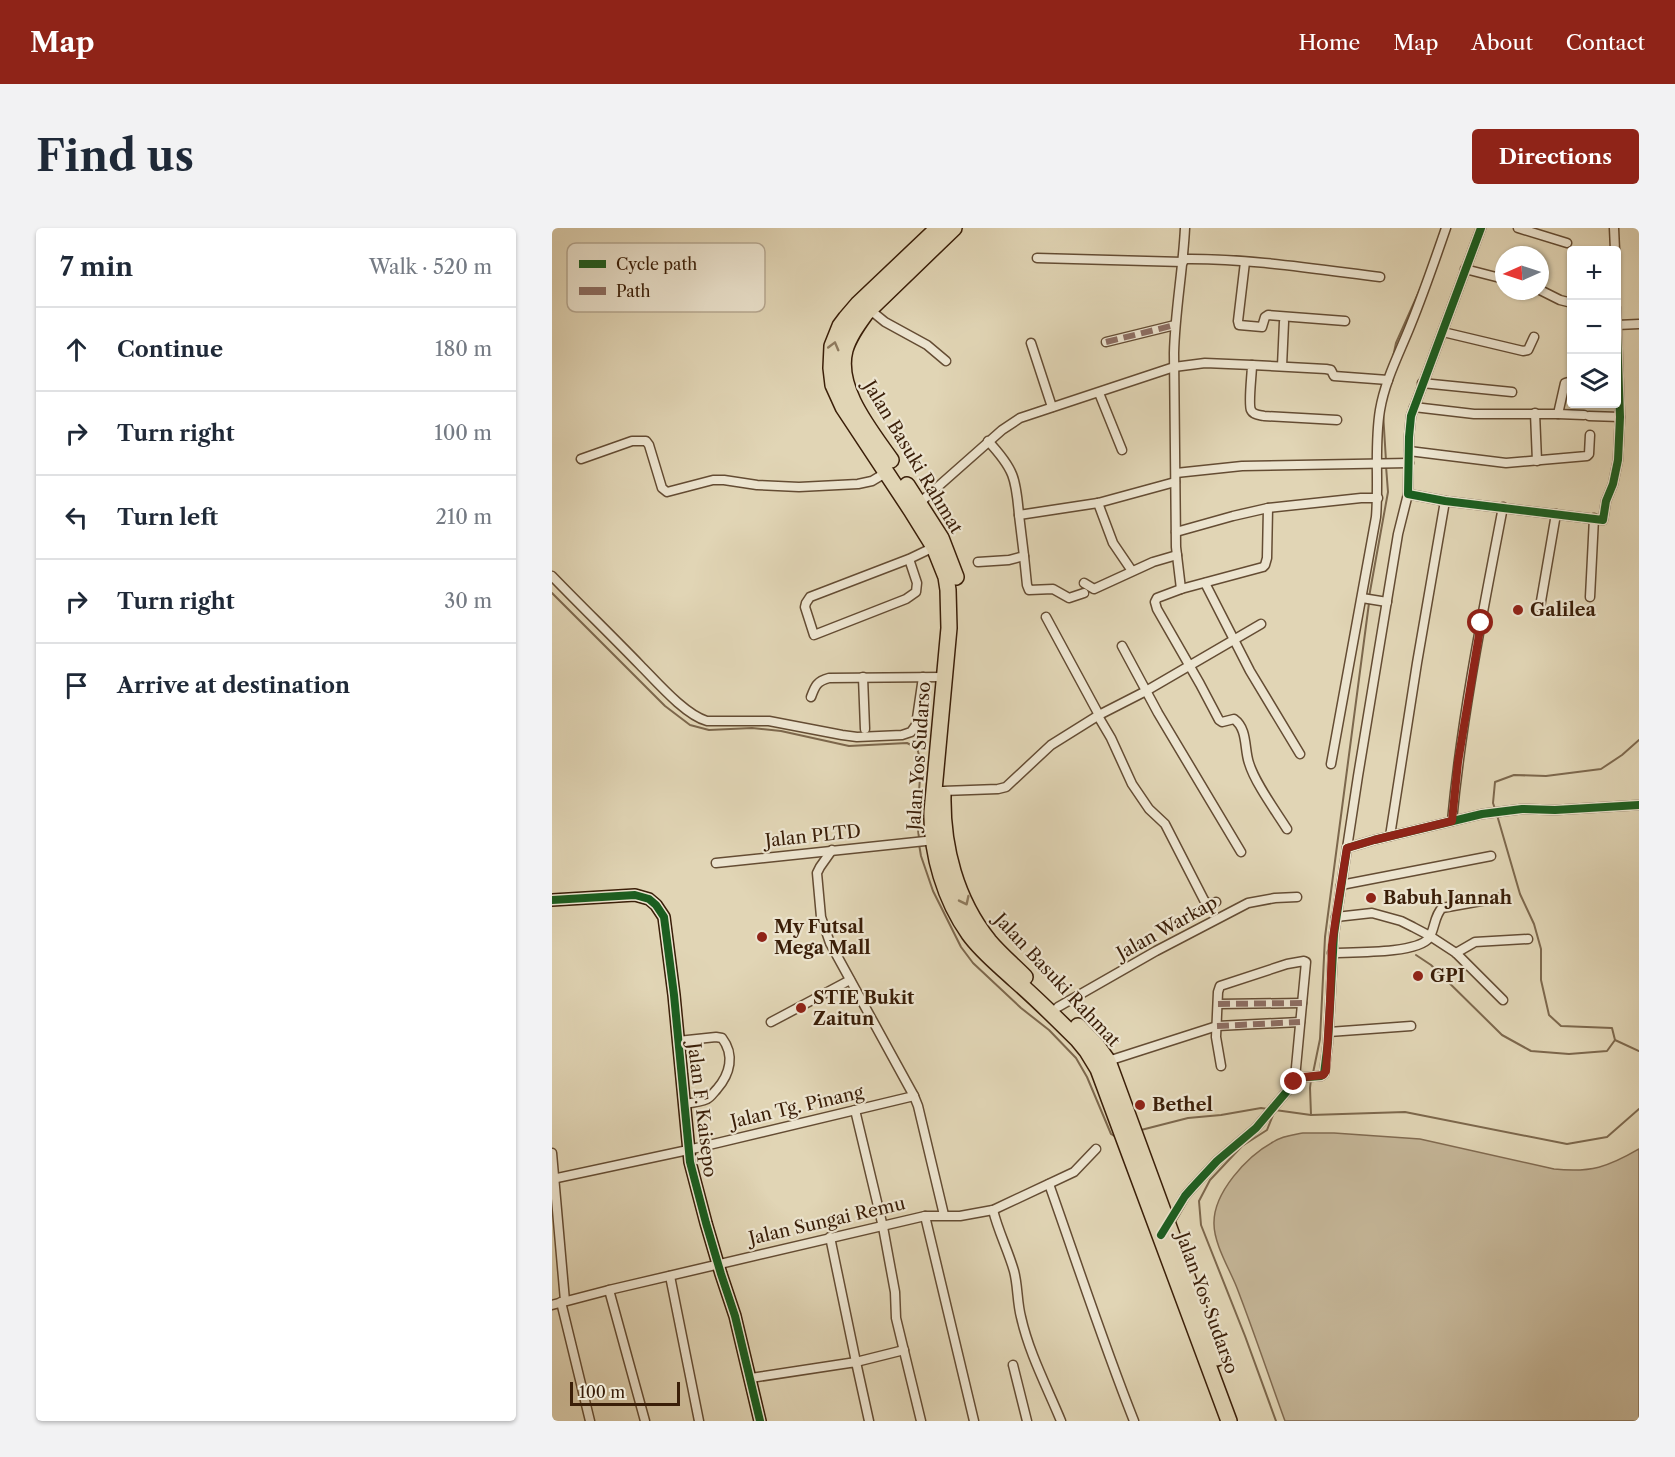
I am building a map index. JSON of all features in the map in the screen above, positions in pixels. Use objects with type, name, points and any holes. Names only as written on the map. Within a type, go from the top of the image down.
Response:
[{"type":"highway","name":"Jalan Yos Sudarso","points":[[938,228],[858,304],[840,326],[832,346],[831,368],[837,396],[850,420],[915,507],[941,564],[948,590],[949,628],[932,812],[937,862],[949,896],[969,935],[995,964],[1082,1037],[1098,1069],[1165,1229],[1229,1421]]},
{"type":"highway","name":"Jalan Basuki Rahmat","points":[[954,228],[869,309],[854,329],[845,350],[843,375],[848,392],[915,507],[941,538],[954,568],[959,618],[957,658],[943,791],[934,840],[980,928],[1030,983],[1058,1007],[1082,1037],[1098,1047],[1108,1061],[1165,1229],[1240,1421]]},
{"type":"street","points":[[1181,589],[1176,532],[1174,367],[1175,325],[1185,228]]},
{"type":"street","points":[[1331,764],[1364,598],[1376,517],[1380,464],[1377,431],[1380,409],[1388,380],[1446,228]]},
{"type":"street","points":[[1298,1078],[1323,1075],[1326,1071],[1336,916],[1384,602],[1408,494],[1407,463],[1414,407],[1480,228]]},
{"type":"street","points":[[1518,228],[1567,243]]},
{"type":"street","points":[[1614,228],[1615,246]]},
{"type":"street","points":[[1037,258],[1183,261],[1204,259],[1380,277]]},
{"type":"street","points":[[1245,262],[1239,325],[1262,327],[1268,315],[1345,321]]},
{"type":"street","points":[[1465,269],[1495,277]]},
{"type":"street","points":[[1549,294],[1567,302]]},
{"type":"street","points":[[869,309],[885,322],[927,345],[946,361]]},
{"type":"street","points":[[1282,366],[1284,322]]},
{"type":"street","points":[[1621,325],[1639,324]]},
{"type":"street","points":[[1106,342],[1175,325]]},
{"type":"street","points":[[1443,332],[1522,351],[1528,350],[1534,337]]},
{"type":"street","points":[[1031,344],[1052,407]]},
{"type":"street","points":[[915,507],[1010,423],[1030,414],[1174,367],[1205,363],[1282,366],[1326,369],[1330,370],[1334,376],[1388,380]]},
{"type":"street","points":[[1252,365],[1250,403],[1253,413],[1264,416],[1337,420]]},
{"type":"street","points":[[1558,414],[1567,382]]},
{"type":"street","points":[[1422,383],[1512,392]]},
{"type":"street","points":[[1099,393],[1122,450]]},
{"type":"street","points":[[1414,407],[1473,414],[1535,413],[1620,417]]},
{"type":"street","points":[[1408,494],[1445,501],[1603,519],[1605,501],[1616,475],[1620,408]]},
{"type":"street","points":[[1535,413],[1537,461]]},
{"type":"street","points":[[1409,452],[1494,462],[1537,461],[1587,456],[1590,435]]},
{"type":"street","points":[[581,459],[632,441],[646,441],[662,488],[667,492],[713,480],[799,487],[858,484],[872,481],[887,472]]},
{"type":"street","points":[[988,441],[1005,459],[1012,473],[1017,493],[1029,590],[1053,589],[1070,598],[1084,593]]},
{"type":"street","points":[[1019,515],[1098,503],[1175,478],[1242,466],[1407,463]]},
{"type":"street","points":[[1176,532],[1268,508],[1378,498]]},
{"type":"street","points":[[1390,836],[1445,501]]},
{"type":"street","points":[[1098,503],[1113,543],[1131,571]]},
{"type":"street","points":[[1452,821],[1467,700],[1503,507]]},
{"type":"street","points":[[1268,508],[1265,565],[1258,569],[1181,589],[1157,598],[1155,604],[1219,720],[1224,722],[1234,719],[1240,725],[1245,738],[1249,763],[1287,829]]},
{"type":"street","points":[[1540,607],[1556,514]]},
{"type":"street","points":[[1590,597],[1594,518]]},
{"type":"street","points":[[909,559],[917,583],[914,595],[814,635],[805,608],[810,597],[934,547]]},
{"type":"street","points":[[1084,583],[1094,589],[1131,571],[1177,555]]},
{"type":"street","points":[[978,562],[1009,560],[1024,556]]},
{"type":"street","points":[[552,576],[667,691],[693,715],[706,721],[769,721],[857,737],[902,735],[911,732],[916,725],[923,677]]},
{"type":"street","points":[[1205,583],[1250,670],[1300,754]]},
{"type":"street","points":[[1364,598],[1384,602]]},
{"type":"street","points":[[1046,617],[1111,738],[1132,784],[1149,809],[1165,824],[1204,900],[1208,904],[1216,902]]},
{"type":"street","points":[[943,791],[1003,788],[1051,745],[1261,624]]},
{"type":"street","points":[[1122,646],[1241,852]]},
{"type":"street","points":[[811,697],[815,685],[823,680],[863,677],[944,677]]},
{"type":"street","points":[[863,677],[865,729]]},
{"type":"street","points":[[1347,848],[1482,814],[1522,809],[1555,810],[1639,805]]},
{"type":"street","name":"Jalan PLTD","points":[[716,863],[934,840]]},
{"type":"street","points":[[832,850],[817,873],[826,933],[914,1096],[944,1215]]},
{"type":"street","points":[[1341,885],[1491,856]]},
{"type":"street","name":"Jalan F. Kaisepo","points":[[552,900],[635,895],[649,899],[664,916],[668,936],[688,1150],[706,1223],[735,1316],[760,1421]]},
{"type":"street","name":"Jalan Warkap","points":[[1058,1007],[1156,951],[1248,903],[1297,897]]},
{"type":"street","points":[[1332,953],[1417,946],[1430,936],[1438,911],[1442,908],[1498,897]]},
{"type":"street","points":[[1336,916],[1372,913],[1401,921],[1456,953],[1503,1000]]},
{"type":"street","points":[[1456,953],[1475,942],[1528,939]]},
{"type":"street","points":[[1165,1229],[1185,1196],[1209,1169],[1268,1116],[1298,1078],[1300,1022],[1306,962],[1303,960],[1287,964],[1218,988],[1216,1037],[1221,1066]]},
{"type":"street","points":[[771,1022],[850,980]]},
{"type":"street","points":[[1218,1004],[1302,1003]]},
{"type":"street","points":[[1108,1061],[1217,1026],[1300,1022]]},
{"type":"street","points":[[1329,1032],[1411,1026]]},
{"type":"street","points":[[678,1041],[722,1038],[730,1054],[727,1075],[713,1094],[701,1101],[684,1104]]},
{"type":"street","name":"Jalan Tg. Pinang","points":[[553,1179],[688,1150],[914,1096]]},
{"type":"street","points":[[855,1110],[883,1227],[895,1292],[896,1318],[921,1421]]},
{"type":"street","name":"Jalan Sungai Remu","points":[[552,1305],[718,1263],[925,1216],[960,1216],[993,1210],[1076,1171],[1096,1149]]},
{"type":"street","points":[[552,1153],[563,1302],[590,1421]]},
{"type":"street","points":[[1050,1184],[1088,1299],[1134,1421]]},
{"type":"street","points":[[993,1210],[1000,1237],[1014,1272],[1020,1315],[1028,1343],[1061,1421]]},
{"type":"street","points":[[925,1216],[974,1421]]},
{"type":"street","points":[[830,1237],[869,1421]]},
{"type":"street","points":[[670,1276],[699,1421]]},
{"type":"street","points":[[609,1290],[645,1421]]},
{"type":"street","points":[[751,1378],[856,1362],[904,1350]]},
{"type":"street","points":[[1013,1365],[1027,1421]]},
{"type":"shaded area","points":[[1303,1133],[1420,1139],[1567,1170],[1599,1167],[1639,1149],[1639,1421],[1285,1421],[1234,1281],[1219,1248],[1214,1224],[1215,1212],[1225,1188],[1243,1166],[1276,1140]]},
{"type":"waterway","points":[[1393,357],[1396,343],[1421,287]]},
{"type":"waterway","points":[[1383,412],[1386,461]]},
{"type":"waterway","points":[[1369,597],[1388,492],[1386,466]]},
{"type":"waterway","points":[[552,593],[665,706],[690,725],[709,730],[752,728],[781,731],[849,746],[907,743],[917,748],[921,762],[917,822],[919,838]]},
{"type":"waterway","points":[[1313,1073],[1320,1039],[1325,937],[1369,603]]},
{"type":"waterway","points":[[1495,809],[1493,803],[1495,782],[1514,775],[1546,776],[1601,769],[1639,740]]},
{"type":"waterway","points":[[1497,815],[1520,894],[1534,924],[1541,949],[1541,980],[1549,1015],[1561,1026],[1612,1028],[1615,1040]]},
{"type":"waterway","points":[[919,844],[933,891],[961,947],[973,963],[1021,1008],[1049,1030],[1076,1058],[1087,1077],[1111,1134],[1116,1137]]},
{"type":"waterway","points":[[1416,955],[1431,965],[1502,1035],[1531,1051],[1569,1054],[1607,1051],[1615,1040]]},
{"type":"waterway","points":[[1615,1040],[1639,1051]]},
{"type":"waterway","points":[[1276,1421],[1201,1225],[1199,1201],[1210,1180],[1242,1146],[1267,1130],[1275,1110],[1311,1115],[1311,1079]]},
{"type":"waterway","points":[[1141,1130],[1188,1118],[1268,1109]]},
{"type":"waterway","points":[[1311,1115],[1405,1112],[1567,1144],[1607,1137],[1639,1109]]},
{"type":"marked path","points":[[1106,342],[1175,325]]},
{"type":"marked path","points":[[1218,1004],[1302,1003]]},
{"type":"marked path","points":[[1217,1026],[1300,1022]]},
{"type":"cycle path","points":[[1481,228],[1411,416],[1408,494],[1445,501],[1603,520],[1618,460],[1620,417],[1618,354]]},
{"type":"cycle path","points":[[1161,1235],[1185,1196],[1217,1161],[1256,1128],[1288,1090],[1295,1078],[1324,1074],[1334,934],[1347,848],[1482,814],[1522,809],[1555,810],[1639,805]]},
{"type":"cycle path","points":[[552,900],[635,895],[649,899],[664,917],[690,1162],[735,1316],[760,1421]]},
{"type":"place","name":"Galilea","points":[[1518,610]]},
{"type":"place","name":"Babuh Jannah","points":[[1371,898]]},
{"type":"place","name":"My Futsal Mega Mall","points":[[762,937]]},
{"type":"place","name":"GPI","points":[[1418,976]]},
{"type":"place","name":"STIE Bukit Zaitun","points":[[801,1008]]},
{"type":"place","name":"Bethel","points":[[1140,1105]]},
{"type":"route","points":[[1294,1082],[1295,1078],[1323,1075],[1326,1071],[1332,945],[1347,848],[1452,821],[1467,700],[1481,623]]}]
